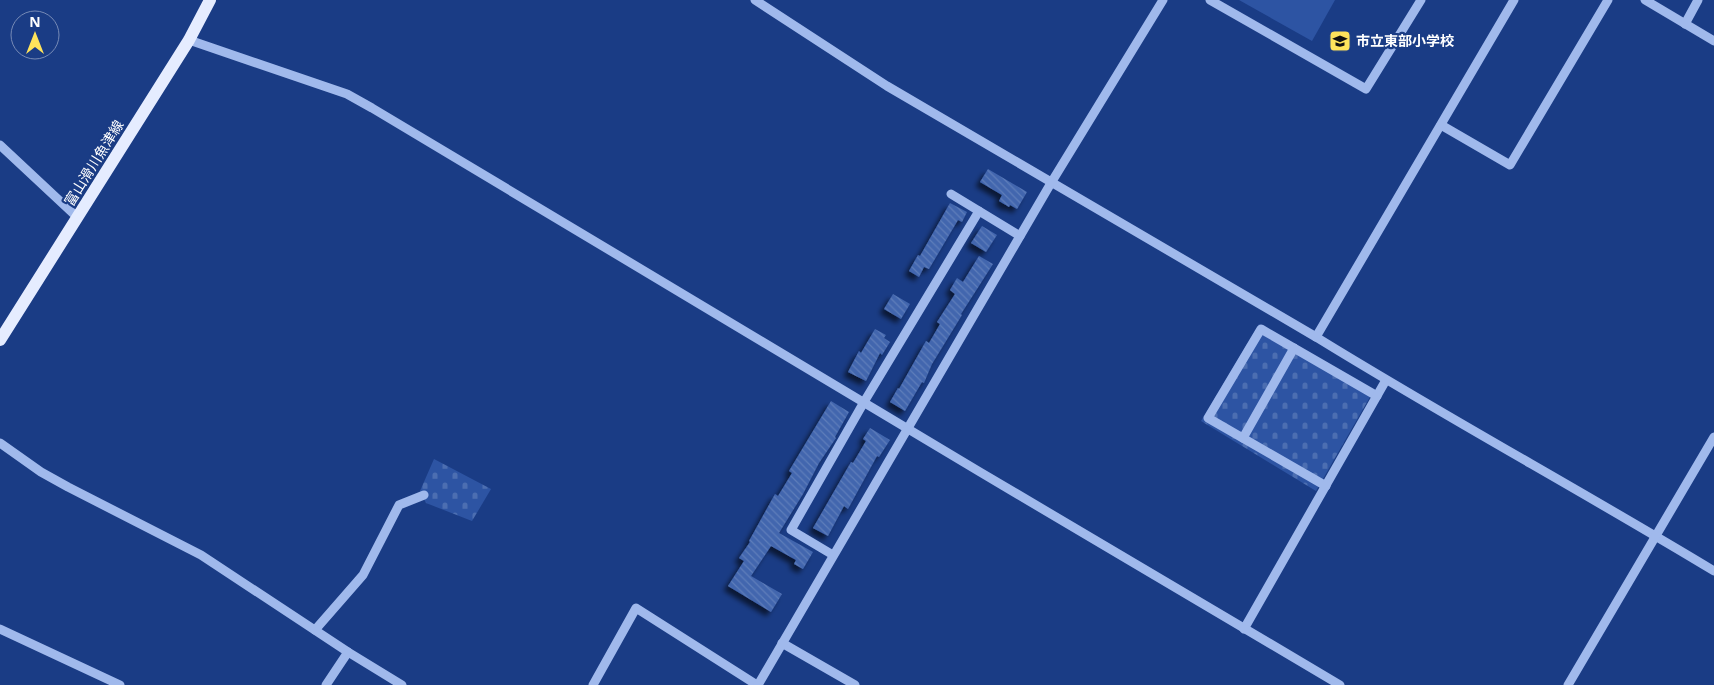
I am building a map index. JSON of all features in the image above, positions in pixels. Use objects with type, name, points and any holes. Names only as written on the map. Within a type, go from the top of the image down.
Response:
[{"type":"main road","name":"富山滑川魚津線","points":[[0,340],[189,40],[210,0]]},
{"type":"street","points":[[755,0],[887,86],[1714,571]]},
{"type":"street","points":[[593,685],[636,608],[757,685],[1051,183],[1163,0]]},
{"type":"street","points":[[1210,0],[1366,90],[1421,0]]},
{"type":"street","points":[[1316,337],[1514,0]]},
{"type":"street","points":[[1441,125],[1510,165],[1608,0]]},
{"type":"street","points":[[1645,0],[1714,41]]},
{"type":"street","points":[[1685,24],[1698,0]]},
{"type":"street","points":[[189,40],[348,94],[1340,685]]},
{"type":"street","points":[[0,145],[77,218]]},
{"type":"street","points":[[951,194],[1020,236]]},
{"type":"street","points":[[833,555],[791,530],[864,402],[980,211]]},
{"type":"street","points":[[1326,486],[1208,418],[1261,329],[1377,396]]},
{"type":"street","points":[[1242,438],[1294,348]]},
{"type":"street","points":[[1244,629],[1386,380]]},
{"type":"street","points":[[1568,685],[1714,437]]},
{"type":"street","points":[[0,443],[41,472],[201,555],[348,652],[402,685]]},
{"type":"street","points":[[315,630],[363,576],[399,505],[424,496]]},
{"type":"street","points":[[0,629],[120,685]]},
{"type":"street","points":[[782,643],[855,685]]},
{"type":"street","points":[[326,685],[348,652]]},
{"type":"green space","points":[[1239,0],[1335,0],[1312,41]]},
{"type":"green space","points":[[1259,324],[1374,390],[1316,491],[1201,421]]},
{"type":"green space","points":[[434,459],[491,489],[472,521],[426,503],[420,491]]},
{"type":"building","points":[[988,169],[1027,192],[1017,209],[999,201],[1002,195],[980,182]]},
{"type":"building","points":[[950,203],[967,212],[962,222],[958,220],[929,269],[924,267],[919,277],[909,271],[918,255],[920,256]]},
{"type":"building","points":[[982,226],[997,235],[986,252],[971,243]]},
{"type":"building","points":[[979,256],[993,264],[932,364],[924,383],[922,382],[905,411],[890,402],[926,341],[929,343],[940,324],[937,322],[955,294],[950,290],[957,278],[963,282]]},
{"type":"building","points":[[893,294],[910,304],[901,319],[884,309]]},
{"type":"building","points":[[875,329],[886,335],[884,338],[890,342],[882,355],[880,353],[866,381],[848,372],[859,351],[861,353]]},
{"type":"building","points":[[831,401],[849,412],[836,438],[819,463],[779,533],[813,552],[803,569],[794,564],[796,560],[771,546],[751,576],[782,594],[771,612],[728,586],[744,561],[739,558],[750,542],[775,494],[778,496],[792,473],[789,471]]},
{"type":"building","points":[[870,428],[890,440],[879,457],[877,456],[848,509],[844,506],[828,536],[813,528],[851,462],[853,463],[866,441],[863,439]]},
{"type":"place","name":"市立東部小学校","points":[[1340,41]]}]
